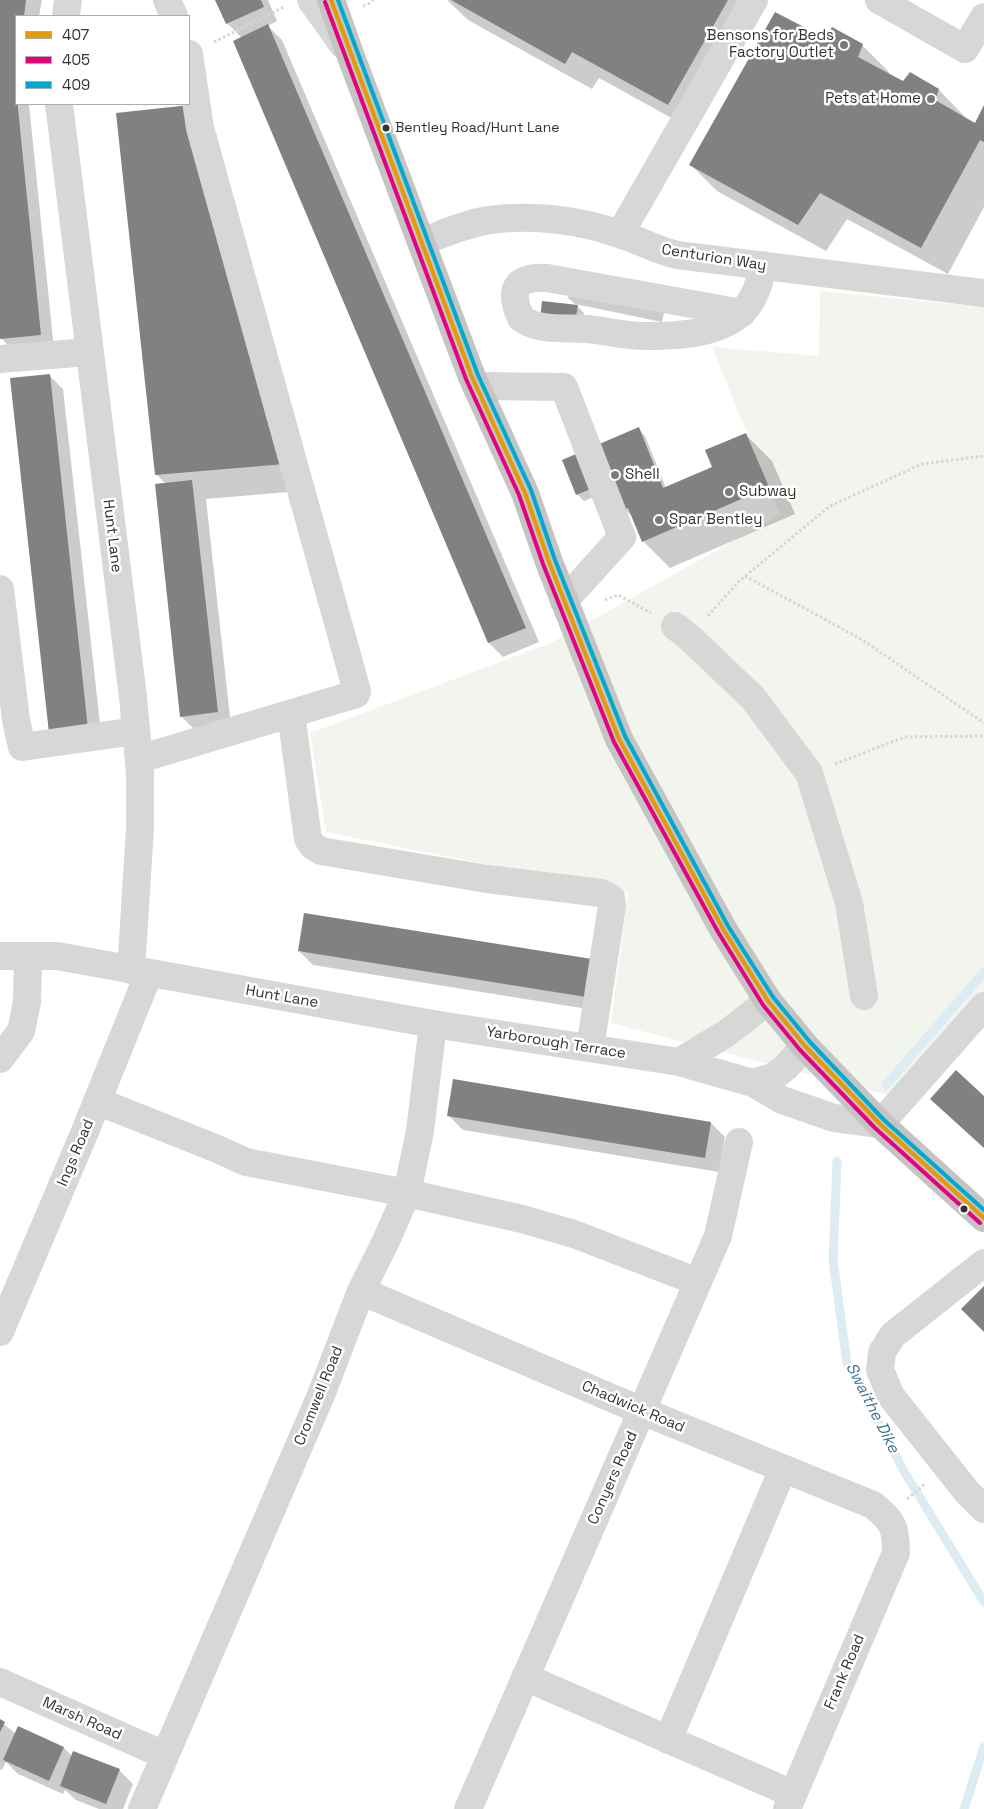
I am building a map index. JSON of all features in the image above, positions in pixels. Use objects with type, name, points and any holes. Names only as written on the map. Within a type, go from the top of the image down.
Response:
[{"type":"highway","points":[[331,0],[476,386],[525,493],[567,608],[619,739],[723,929],[768,1002],[805,1046],[880,1124],[984,1218]]},
{"type":"highway","points":[[350,54],[352,0]]},
{"type":"street","points":[[66,15],[68,0]]},
{"type":"street","points":[[167,0],[174,15]]},
{"type":"street","points":[[620,234],[754,0]]},
{"type":"street","points":[[879,0],[916,9],[965,49],[984,17]]},
{"type":"street","points":[[300,2],[350,54]]},
{"type":"street","points":[[139,759],[356,694],[357,691],[200,128],[190,62]]},
{"type":"street","name":"Hunt Lane","points":[[59,105],[139,759],[140,972]]},
{"type":"street","name":"Centurion Way","points":[[421,242],[490,220],[515,218],[557,220],[583,223],[620,234],[656,249],[677,255],[984,293]]},
{"type":"street","points":[[742,313],[547,278],[533,277],[525,279],[519,283],[514,291],[514,297],[521,318],[537,326],[586,329],[648,337],[695,333],[721,326],[742,313],[754,295],[763,266]]},
{"type":"street","points":[[0,359],[89,352]]},
{"type":"street","points":[[476,386],[564,387],[622,536],[567,608]]},
{"type":"street","points":[[0,589],[16,720],[22,746],[136,731]]},
{"type":"street","points":[[682,632],[753,698],[810,773],[849,903],[864,996]]},
{"type":"street","points":[[292,713],[308,839],[313,846],[321,851],[487,879],[601,893],[611,898],[612,906],[590,1048]]},
{"type":"street","name":"Hunt Lane","points":[[0,956],[58,956],[433,1024]]},
{"type":"street","points":[[0,1059],[21,1031],[27,1002],[28,956]]},
{"type":"street","name":"Ings Road","points":[[0,1332],[97,1101],[140,972]]},
{"type":"street","points":[[679,1062],[727,1033],[768,1002]]},
{"type":"street","points":[[880,1124],[984,1006]]},
{"type":"street","name":"Yarborough Terrace","points":[[433,1024],[679,1062],[753,1084],[782,1100],[834,1118],[880,1124]]},
{"type":"street","name":"Cromwell Road","points":[[142,1809],[321,1395],[361,1291],[407,1193],[420,1131],[433,1024]]},
{"type":"street","points":[[753,1084],[773,1076],[786,1067],[805,1046]]},
{"type":"street","points":[[97,1101],[246,1162],[407,1193],[522,1218],[574,1234],[698,1282]]},
{"type":"street","name":"Conyers Road","points":[[468,1809],[718,1236],[739,1142]]},
{"type":"street","points":[[984,1264],[893,1335],[882,1352],[880,1370],[891,1396],[967,1492],[984,1509]]},
{"type":"street","name":"Chadwick Road","points":[[361,1291],[642,1412],[873,1505],[892,1524]]},
{"type":"street","points":[[668,1740],[783,1470]]},
{"type":"street","name":"Frank Road","points":[[790,1801],[896,1553],[892,1524]]},
{"type":"street","points":[[525,1677],[668,1740],[790,1801]]},
{"type":"street","name":"Marsh Road","points":[[0,1682],[164,1755]]},
{"type":"path","points":[[190,55],[300,2]]},
{"type":"path","points":[[567,608],[618,595],[682,632],[745,576],[830,506],[922,464],[984,456]]},
{"type":"path","points":[[745,576],[861,639],[984,723]]},
{"type":"path","points":[[810,773],[905,736],[984,736]]},
{"type":"path","points":[[892,1524],[947,1467]]},
{"type":"shaded area","points":[[820,291],[984,307],[984,997],[892,1096],[611,1023],[628,893],[326,832],[310,733],[551,643],[780,515],[712,347],[819,356]]},
{"type":"building","points":[[0,0],[26,0],[24,15],[15,15],[15,105],[18,105],[41,335],[0,339]]},
{"type":"building","points":[[215,0],[261,0],[264,7],[226,24]]},
{"type":"building","points":[[451,0],[728,0],[668,105],[572,52],[565,64]]},
{"type":"building","points":[[775,12],[825,38],[832,27],[863,44],[858,57],[903,81],[910,72],[939,89],[935,100],[975,123],[984,105],[984,142],[980,140],[921,248],[820,193],[798,225],[689,165]]},
{"type":"building","points":[[268,24],[526,628],[488,643],[233,41]]},
{"type":"building","points":[[190,105],[285,464],[155,475],[116,113]]},
{"type":"building","points":[[542,301],[578,305],[575,323],[540,319]]},
{"type":"building","points":[[50,374],[88,729],[49,733],[10,378]]},
{"type":"building","points":[[639,427],[663,488],[712,467],[705,450],[746,433],[769,487],[642,542],[628,508],[623,510],[611,481],[576,495],[562,460]]},
{"type":"building","points":[[192,480],[218,712],[180,717],[155,484]]},
{"type":"building","points":[[304,913],[592,959],[586,997],[298,951]]},
{"type":"building","points":[[956,1070],[984,1096],[984,1148],[930,1099]]},
{"type":"building","points":[[453,1079],[711,1122],[705,1158],[447,1116]]},
{"type":"building","points":[[984,1286],[984,1332],[961,1309]]},
{"type":"building","points":[[0,1719],[5,1722],[0,1732]]},
{"type":"building","points":[[18,1726],[64,1747],[49,1781],[3,1760]]},
{"type":"building","points":[[73,1751],[120,1769],[106,1804],[60,1786]]},
{"type":"waterway","name":"Swaithe Dike","points":[[886,1085],[984,972]]},
{"type":"waterway","name":"Swaithe Dike","points":[[837,1161],[833,1260],[847,1363],[905,1473],[984,1602]]},
{"type":"waterway","name":"Swaithe Dike","points":[[964,1809],[984,1747]]},
{"type":"transit line","name":"407","points":[[331,0],[472,377],[525,493],[549,562],[619,739],[723,929],[768,1001],[805,1046],[880,1124],[984,1218]]},
{"type":"transit line","name":"409","points":[[338,0],[478,375],[531,490],[555,560],[625,736],[728,926],[773,997],[810,1042],[884,1120],[984,1210]]},
{"type":"transit line","name":"405","points":[[325,2],[466,379],[519,495],[543,564],[614,742],[718,932],[763,1005],[800,1050],[875,1128],[980,1223]]},
{"type":"place","name":"Bensons for Beds Factory Outlet","points":[[844,45]]},
{"type":"place","name":"Pets at Home","points":[[931,99]]},
{"type":"place","name":"Bentley Road/Hunt Lane","points":[[386,128]]},
{"type":"place","name":"Shell","points":[[615,475]]},
{"type":"place","name":"Subway","points":[[729,492]]},
{"type":"place","name":"Spar Bentley","points":[[659,520]]}]
